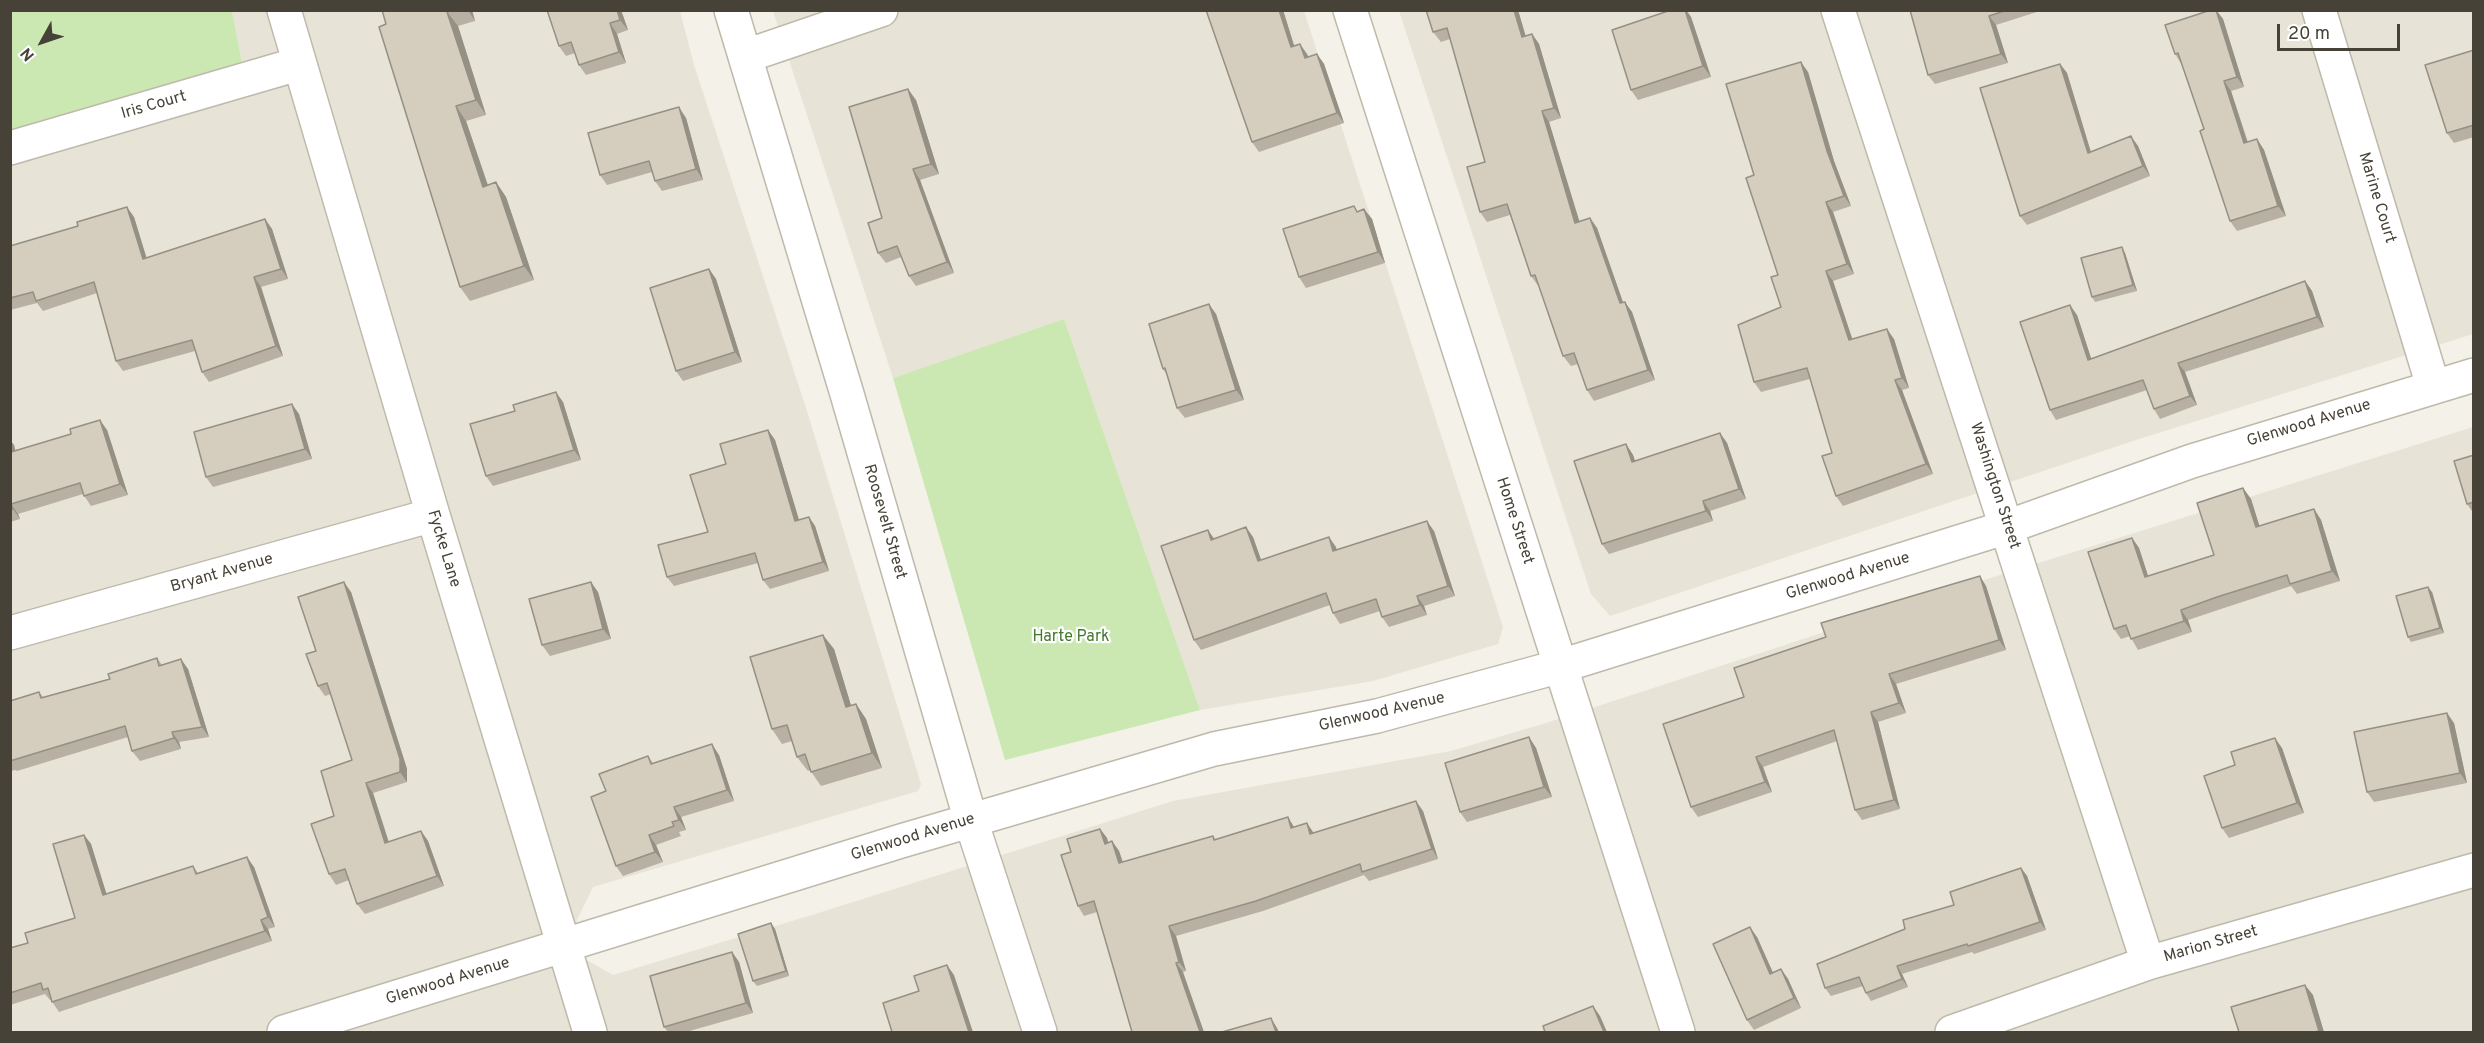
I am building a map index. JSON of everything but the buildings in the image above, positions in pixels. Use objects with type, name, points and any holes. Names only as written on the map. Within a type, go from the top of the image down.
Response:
[{"type":"street","name":"Fycke Lane","points":[[284,10],[298,64],[433,515],[590,1032]]},
{"type":"street","name":"Roosevelt Street","points":[[731,10],[847,394],[971,821],[1040,1032]]},
{"type":"street","points":[[746,56],[881,10]]},
{"type":"street","name":"Home Street","points":[[1350,10],[1678,1032]]},
{"type":"street","name":"Washington Street","points":[[1838,10],[2148,963]]},
{"type":"street","name":"Marine Court","points":[[2319,10],[2433,386]]},
{"type":"street","name":"Iris Court","points":[[10,148],[298,64]]},
{"type":"street","name":"Glenwood Avenue","points":[[284,1032],[971,821],[1214,749],[1377,716],[1562,666],[2007,527],[2192,460],[2474,375]]},
{"type":"street","name":"Bryant Avenue","points":[[10,633],[433,515]]},
{"type":"street","name":"Marion Street","points":[[1952,1032],[2148,963],[2474,870]]},
{"type":"shaded area","points":[[232,11],[680,11],[694,65],[806,408],[921,784],[918,791],[593,887],[564,947],[613,975],[1173,801],[1451,751],[1546,723],[1981,581],[2473,427],[2473,1032],[11,1032],[11,148],[245,80]]},
{"type":"shaded area","points":[[773,11],[1304,11],[1503,627],[1498,644],[1373,681],[1200,710],[1064,319],[893,378]]},
{"type":"shaded area","points":[[1399,11],[2473,11],[2473,334],[2136,440],[1610,616],[1591,594]]},
{"type":"green space","points":[[11,11],[232,11],[245,79],[11,148]]},
{"type":"green space","name":"Harte Park","points":[[1064,319],[1200,710],[1005,760],[893,378]]}]
